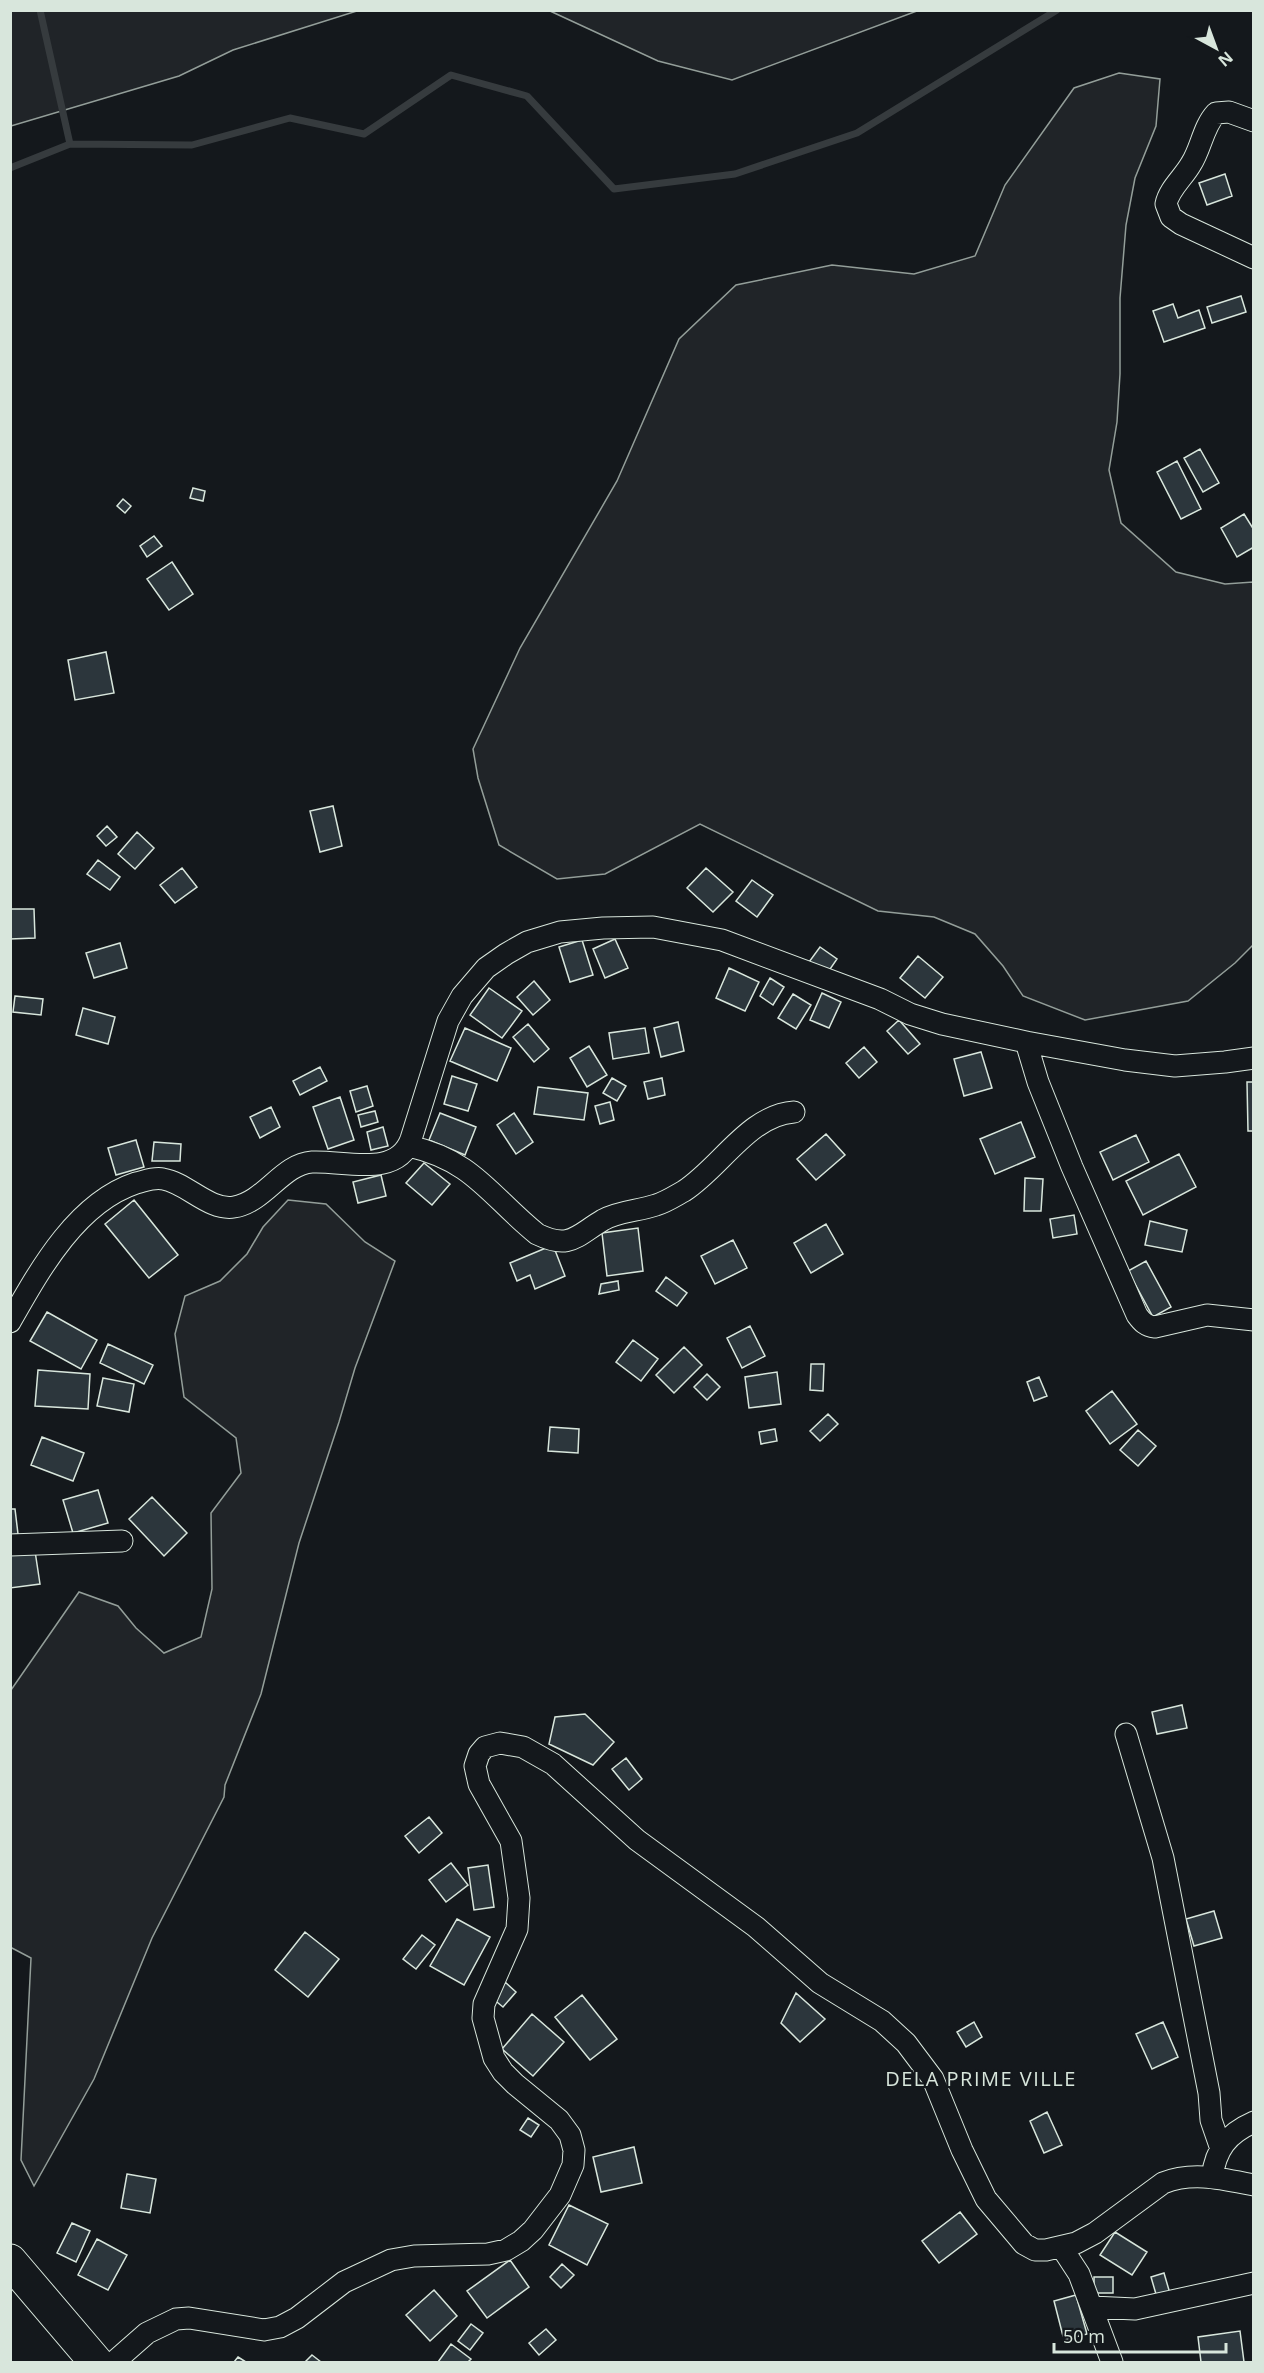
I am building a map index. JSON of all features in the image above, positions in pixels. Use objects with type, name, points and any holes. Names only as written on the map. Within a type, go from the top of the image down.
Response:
[{"type":"main road","points":[[10,2261],[96,2362]]},
{"type":"street","points":[[1254,121],[1229,112],[1216,113],[1194,160],[1166,204],[1171,217],[1181,224],[1254,258]]},
{"type":"street","points":[[10,1322],[59,1246],[81,1220],[103,1200],[119,1190],[160,1178],[174,1181],[218,1206],[233,1207],[248,1202],[300,1165],[311,1162],[375,1166],[393,1160],[409,1146],[440,1043],[448,1021],[462,996],[486,968],[506,954],[527,942],[560,932],[652,927],[722,940],[880,999],[910,1014],[942,1024],[1125,1060],[1175,1066],[1254,1058]]},
{"type":"street","points":[[1026,1041],[1038,1082],[1072,1167],[1137,1315],[1148,1326],[1155,1327],[1207,1315],[1254,1320]]},
{"type":"street","points":[[409,1146],[430,1151],[463,1167],[537,1234],[560,1242],[578,1238],[612,1216],[656,1205],[672,1198],[700,1179],[765,1119],[781,1113],[794,1112]]},
{"type":"street","points":[[10,1545],[122,1541]]},
{"type":"street","points":[[1126,1734],[1162,1858],[1209,2093],[1211,2120],[1220,2146]]},
{"type":"street","points":[[114,2362],[147,2333],[176,2319],[189,2318],[264,2330],[280,2327],[297,2318],[344,2282],[391,2260],[414,2256],[488,2254],[506,2250],[533,2230],[560,2195],[573,2165],[574,2150],[570,2135],[559,2120],[514,2084],[503,2072],[494,2058],[483,2018],[484,2004],[517,1929],[519,1898],[511,1841],[479,1784],[475,1766],[479,1754],[485,1747],[500,1743],[524,1747],[554,1764],[637,1840],[756,1927],[820,1983],[882,2021],[906,2043],[933,2079],[962,2150],[986,2199],[1024,2244],[1035,2250],[1062,2248],[1095,2233],[1163,2183],[1175,2178],[1212,2177],[1254,2185]]},
{"type":"street","points":[[1212,2177],[1214,2160],[1220,2146],[1243,2127],[1254,2122]]},
{"type":"street","points":[[1062,2248],[1079,2274],[1112,2362]]},
{"type":"street","points":[[1092,2307],[1135,2309],[1254,2283]]},
{"type":"shaded area","points":[[11,10],[357,11],[233,50],[179,76],[11,126]]},
{"type":"shaded area","points":[[917,10],[732,80],[658,61],[550,11]]},
{"type":"shaded area","points":[[1119,73],[1160,79],[1156,126],[1135,178],[1126,225],[1120,298],[1120,374],[1117,422],[1109,470],[1121,523],[1176,572],[1225,584],[1253,582],[1253,945],[1235,963],[1188,1001],[1085,1020],[1023,996],[1003,966],[975,934],[934,917],[878,911],[700,824],[605,874],[557,879],[499,845],[478,778],[473,749],[520,648],[617,481],[679,339],[736,285],[832,265],[914,274],[975,256],[1005,185],[1074,88]]},
{"type":"shaded area","points":[[288,1200],[326,1204],[365,1242],[395,1261],[355,1368],[299,1543],[261,1694],[225,1785],[224,1797],[152,1938],[94,2079],[34,2186],[21,2160],[31,1958],[10,1947],[11,1690],[79,1592],[118,1606],[136,1628],[164,1653],[201,1637],[212,1589],[211,1513],[241,1473],[236,1438],[184,1397],[175,1334],[185,1296],[220,1281],[247,1254],[263,1227]]},
{"type":"building","points":[[1225,174],[1232,196],[1207,205],[1199,183]]},
{"type":"building","points":[[1241,296],[1246,312],[1212,323],[1207,307]]},
{"type":"building","points":[[1173,304],[1178,318],[1199,310],[1205,328],[1164,342],[1153,311]]},
{"type":"building","points":[[1200,449],[1219,483],[1203,492],[1184,458]]},
{"type":"building","points":[[1177,461],[1201,509],[1181,519],[1157,472]]},
{"type":"building","points":[[193,488],[205,491],[203,501],[190,498]]},
{"type":"building","points":[[123,499],[131,506],[125,513],[117,506]]},
{"type":"building","points":[[1244,514],[1254,530],[1254,547],[1237,557],[1221,528]]},
{"type":"building","points":[[154,536],[162,546],[147,557],[140,546]]},
{"type":"building","points":[[172,562],[193,594],[169,610],[147,579]]},
{"type":"building","points":[[106,652],[114,693],[75,700],[68,660]]},
{"type":"building","points":[[333,806],[342,846],[320,852],[310,811]]},
{"type":"building","points":[[107,826],[117,837],[106,846],[97,836]]},
{"type":"building","points":[[137,832],[154,848],[135,869],[118,854]]},
{"type":"building","points":[[98,860],[120,877],[110,890],[87,874]]},
{"type":"building","points":[[182,868],[197,887],[175,903],[160,885]]},
{"type":"building","points":[[706,868],[733,892],[713,912],[687,888]]},
{"type":"building","points":[[752,880],[773,895],[757,917],[736,901]]},
{"type":"building","points":[[10,909],[34,909],[35,938],[10,939]]},
{"type":"building","points":[[615,939],[628,968],[605,978],[593,949]]},
{"type":"building","points":[[582,940],[593,975],[570,982],[559,947]]},
{"type":"building","points":[[120,943],[127,968],[94,978],[86,953]]},
{"type":"building","points":[[820,947],[837,959],[826,975],[809,962]]},
{"type":"building","points":[[918,956],[943,977],[925,998],[900,978]]},
{"type":"building","points":[[729,968],[759,982],[745,1011],[716,998]]},
{"type":"building","points":[[770,978],[784,987],[773,1005],[760,996]]},
{"type":"building","points":[[534,981],[550,1000],[533,1015],[517,997]]},
{"type":"building","points":[[489,988],[522,1011],[502,1038],[470,1015]]},
{"type":"building","points":[[822,993],[841,1002],[829,1028],[810,1020]]},
{"type":"building","points":[[793,994],[811,1005],[796,1029],[778,1018]]},
{"type":"building","points":[[15,996],[43,999],[41,1015],[13,1012]]},
{"type":"building","points":[[83,1008],[115,1017],[108,1044],[76,1035]]},
{"type":"building","points":[[899,1020],[920,1044],[908,1054],[887,1031]]},
{"type":"building","points":[[678,1022],[684,1051],[661,1057],[654,1028]]},
{"type":"building","points":[[528,1024],[549,1049],[534,1062],[513,1037]]},
{"type":"building","points":[[465,1028],[511,1048],[497,1081],[450,1061]]},
{"type":"building","points":[[645,1028],[649,1053],[613,1059],[609,1033]]},
{"type":"building","points":[[589,1046],[607,1075],[587,1087],[570,1058]]},
{"type":"building","points":[[864,1047],[877,1062],[859,1078],[846,1063]]},
{"type":"building","points":[[981,1052],[992,1088],[964,1096],[954,1059]]},
{"type":"building","points":[[320,1067],[327,1081],[300,1095],[293,1081]]},
{"type":"building","points":[[452,1076],[477,1084],[468,1111],[444,1104]]},
{"type":"building","points":[[612,1078],[626,1086],[617,1101],[603,1093]]},
{"type":"building","points":[[662,1078],[665,1095],[648,1099],[644,1082]]},
{"type":"building","points":[[1247,1082],[1254,1082],[1254,1131],[1248,1131]]},
{"type":"building","points":[[367,1086],[373,1106],[356,1112],[350,1091]]},
{"type":"building","points":[[538,1087],[588,1093],[584,1120],[534,1114]]},
{"type":"building","points":[[340,1097],[354,1140],[328,1149],[313,1107]]},
{"type":"building","points":[[610,1102],[614,1120],[600,1124],[595,1106]]},
{"type":"building","points":[[271,1107],[280,1127],[260,1138],[250,1117]]},
{"type":"building","points":[[375,1111],[378,1122],[361,1127],[358,1115]]},
{"type":"building","points":[[440,1113],[476,1127],[465,1155],[429,1140]]},
{"type":"building","points":[[514,1113],[533,1142],[516,1154],[497,1125]]},
{"type":"building","points":[[1021,1122],[1035,1157],[995,1174],[980,1139]]},
{"type":"building","points":[[383,1127],[388,1146],[371,1150],[367,1132]]},
{"type":"building","points":[[826,1134],[845,1155],[816,1180],[797,1159]]},
{"type":"building","points":[[1136,1135],[1149,1162],[1113,1180],[1100,1152]]},
{"type":"building","points":[[136,1140],[144,1167],[116,1175],[108,1148]]},
{"type":"building","points":[[154,1142],[181,1144],[180,1161],[152,1161]]},
{"type":"building","points":[[1179,1154],[1196,1187],[1143,1215],[1126,1181]]},
{"type":"building","points":[[424,1163],[450,1184],[432,1205],[406,1183]]},
{"type":"building","points":[[381,1175],[386,1196],[358,1203],[353,1182]]},
{"type":"building","points":[[1025,1178],[1043,1179],[1041,1211],[1024,1211]]},
{"type":"building","points":[[134,1200],[178,1255],[149,1278],[105,1224]]},
{"type":"building","points":[[1074,1215],[1077,1234],[1053,1238],[1050,1219]]},
{"type":"building","points":[[1150,1221],[1187,1230],[1182,1252],[1145,1245]]},
{"type":"building","points":[[826,1224],[843,1254],[811,1273],[794,1243]]},
{"type":"building","points":[[638,1228],[643,1271],[607,1276],[602,1233]]},
{"type":"building","points":[[733,1240],[747,1268],[715,1284],[701,1256]]},
{"type":"building","points":[[553,1245],[565,1276],[535,1289],[530,1275],[517,1281],[510,1263]]},
{"type":"building","points":[[1146,1261],[1171,1307],[1153,1317],[1128,1271]]},
{"type":"building","points":[[666,1277],[687,1293],[677,1306],[656,1291]]},
{"type":"building","points":[[618,1281],[619,1290],[599,1294],[601,1284]]},
{"type":"building","points":[[47,1312],[97,1340],[81,1369],[30,1341]]},
{"type":"building","points":[[750,1326],[765,1356],[742,1368],[727,1338]]},
{"type":"building","points":[[633,1340],[658,1359],[641,1381],[616,1362]]},
{"type":"building","points":[[108,1344],[153,1365],[144,1384],[100,1363]]},
{"type":"building","points":[[684,1347],[702,1365],[674,1393],[656,1375]]},
{"type":"building","points":[[811,1364],[824,1364],[823,1391],[810,1390]]},
{"type":"building","points":[[38,1370],[90,1374],[88,1409],[35,1406]]},
{"type":"building","points":[[777,1372],[781,1404],[749,1408],[745,1377]]},
{"type":"building","points":[[707,1374],[720,1387],[707,1400],[694,1387]]},
{"type":"building","points":[[1039,1377],[1047,1396],[1034,1401],[1027,1382]]},
{"type":"building","points":[[103,1378],[134,1384],[129,1412],[97,1406]]},
{"type":"building","points":[[1112,1391],[1137,1424],[1110,1444],[1086,1411]]},
{"type":"building","points":[[828,1414],[838,1424],[820,1441],[810,1431]]},
{"type":"building","points":[[550,1427],[579,1429],[578,1453],[548,1451]]},
{"type":"building","points":[[775,1429],[777,1441],[761,1444],[759,1432]]},
{"type":"building","points":[[1138,1430],[1156,1446],[1138,1466],[1120,1450]]},
{"type":"building","points":[[42,1437],[84,1453],[73,1481],[31,1465]]},
{"type":"building","points":[[98,1490],[108,1523],[73,1533],[63,1500]]},
{"type":"building","points":[[152,1497],[187,1533],[164,1556],[129,1519]]},
{"type":"building","points":[[10,1509],[15,1509],[18,1534],[10,1535]]},
{"type":"building","points":[[35,1551],[40,1584],[10,1588],[10,1554]]},
{"type":"building","points":[[1182,1705],[1187,1728],[1157,1734],[1152,1712]]},
{"type":"building","points":[[585,1714],[614,1742],[593,1765],[549,1744],[555,1717]]},
{"type":"building","points":[[626,1758],[642,1779],[629,1790],[612,1769]]},
{"type":"building","points":[[429,1817],[442,1833],[419,1853],[405,1836]]},
{"type":"building","points":[[451,1863],[468,1885],[446,1902],[429,1880]]},
{"type":"building","points":[[488,1865],[494,1907],[474,1910],[468,1868]]},
{"type":"building","points":[[1214,1911],[1222,1938],[1194,1946],[1186,1919]]},
{"type":"building","points":[[457,1919],[490,1937],[464,1985],[430,1966]]},
{"type":"building","points":[[305,1932],[339,1959],[308,1997],[275,1970]]},
{"type":"building","points":[[422,1935],[435,1945],[416,1969],[403,1959]]},
{"type":"building","points":[[505,1982],[516,1992],[503,2007],[492,1998]]},
{"type":"building","points":[[796,1993],[825,2019],[800,2042],[781,2023]]},
{"type":"building","points":[[582,1995],[617,2039],[590,2060],[555,2017]]},
{"type":"building","points":[[532,2014],[564,2042],[533,2076],[502,2049]]},
{"type":"building","points":[[974,2022],[982,2037],[966,2047],[957,2032]]},
{"type":"building","points":[[1163,2022],[1178,2057],[1152,2069],[1136,2034]]},
{"type":"building","points":[[1047,2112],[1062,2145],[1044,2153],[1030,2121]]},
{"type":"building","points":[[528,2118],[539,2125],[531,2137],[520,2130]]},
{"type":"building","points":[[634,2147],[642,2183],[601,2192],[593,2157]]},
{"type":"building","points":[[127,2174],[156,2179],[150,2213],[121,2208]]},
{"type":"building","points":[[569,2205],[608,2224],[587,2265],[549,2245]]},
{"type":"building","points":[[960,2212],[977,2234],[939,2263],[922,2241]]},
{"type":"building","points":[[72,2223],[90,2231],[76,2262],[57,2253]]},
{"type":"building","points":[[1115,2232],[1147,2252],[1132,2275],[1100,2255]]},
{"type":"building","points":[[97,2239],[127,2255],[108,2290],[78,2275]]},
{"type":"building","points":[[510,2260],[529,2287],[487,2318],[467,2291]]},
{"type":"building","points":[[562,2264],[574,2275],[561,2288],[550,2277]]},
{"type":"building","points":[[1164,2273],[1171,2297],[1158,2301],[1151,2277]]},
{"type":"building","points":[[1094,2277],[1113,2277],[1113,2293],[1094,2293]]},
{"type":"building","points":[[434,2290],[457,2316],[430,2341],[406,2315]]},
{"type":"building","points":[[1076,2295],[1087,2334],[1064,2340],[1054,2301]]},
{"type":"building","points":[[471,2324],[483,2333],[470,2350],[458,2341]]},
{"type":"building","points":[[546,2329],[556,2340],[539,2355],[529,2343]]},
{"type":"building","points":[[1240,2331],[1244,2362],[1201,2362],[1198,2337]]},
{"type":"building","points":[[451,2344],[471,2359],[468,2362],[438,2362]]},
{"type":"building","points":[[312,2355],[321,2362],[305,2362]]},
{"type":"building","points":[[238,2357],[246,2362],[234,2362]]},
{"type":"waterway","points":[[40,10],[70,144]]},
{"type":"waterway","points":[[10,168],[70,144],[192,145],[290,118],[364,134],[451,75],[527,96],[614,189],[735,174],[857,133],[1057,10]]},
{"type":"district","name":"DELA PRIME VILLE","points":[[981,2079]]}]
